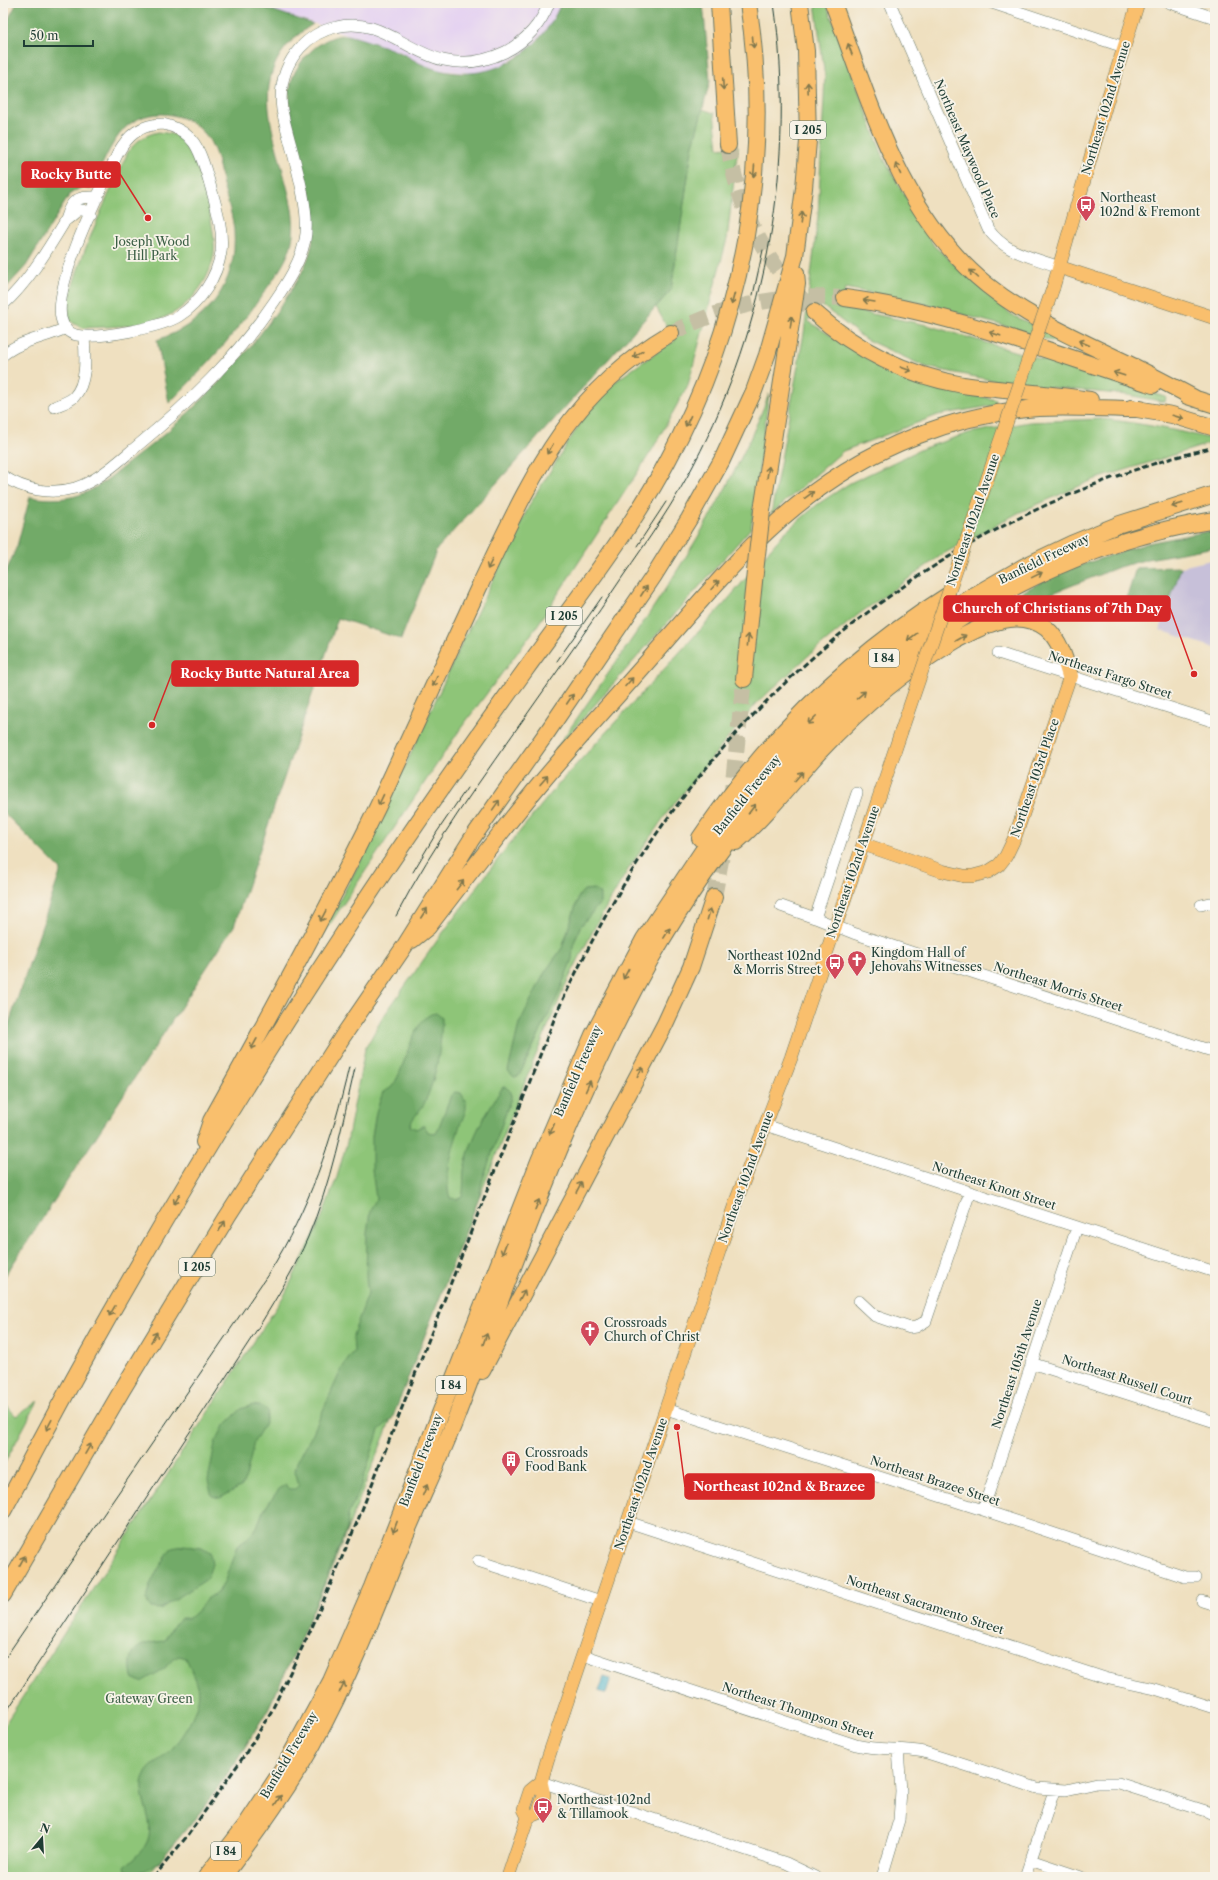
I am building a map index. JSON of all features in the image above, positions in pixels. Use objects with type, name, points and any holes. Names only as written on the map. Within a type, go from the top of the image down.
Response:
[{"type":"highway","points":[[719,3],[728,145]]},
{"type":"highway","name":"I 205","points":[[3,1511],[83,1362],[197,1165],[319,970],[371,891],[458,765],[630,523],[666,465],[697,403],[728,317],[745,244],[751,206],[755,171],[757,111],[754,41],[748,3]]},
{"type":"highway","name":"I 205","points":[[3,1595],[122,1390],[227,1217],[343,1036],[404,947],[471,840],[630,612],[689,519],[722,460],[754,391],[767,355],[795,256],[808,141],[806,52],[800,3]]},
{"type":"highway","points":[[833,3],[871,104],[902,178],[931,226],[956,256],[987,285],[1039,321],[1196,399]]},
{"type":"highway","points":[[744,679],[762,511],[797,284],[795,256]]},
{"type":"highway","points":[[845,298],[897,306],[946,319],[1215,405]]},
{"type":"highway","points":[[814,312],[841,335],[860,347],[887,362],[922,375],[961,384],[1063,395],[1141,409],[1172,415],[1215,428]]},
{"type":"highway","points":[[197,1165],[211,1121],[296,968],[355,852],[454,639],[532,480],[557,438],[598,387],[631,358],[671,333]]},
{"type":"highway","points":[[404,947],[428,927],[541,783],[714,586],[768,529],[806,497],[827,482],[872,455],[917,435],[958,422],[997,413],[1037,408],[1141,409]]},
{"type":"highway","name":"Banfield Freeway","points":[[206,1877],[246,1825],[283,1769],[331,1681],[372,1587],[551,1130],[580,1069],[592,1035],[644,939],[704,850],[766,770],[818,713],[876,664],[936,618],[1025,566],[1120,524],[1166,508],[1215,494]]},
{"type":"highway","name":"Banfield Freeway","points":[[223,1877],[276,1803],[310,1748],[327,1716],[370,1624],[452,1428],[514,1261],[560,1148],[604,1050],[650,961],[713,863],[759,801],[811,742],[858,697],[909,653],[956,621],[1008,590],[1068,561],[1128,539],[1215,520]]},
{"type":"highway","points":[[644,939],[650,913],[725,800],[757,761],[813,701],[886,638],[921,612],[947,596]]},
{"type":"highway","points":[[713,863],[756,825],[816,756],[867,705],[909,671],[969,633],[1004,619],[1016,618],[1038,623],[1049,632],[1059,644],[1070,676]]},
{"type":"highway","points":[[452,1428],[665,1024],[691,967],[714,896]]},
{"type":"main road","name":"Northeast 102nd Avenue","points":[[508,1877],[528,1817],[524,1809],[530,1791],[540,1782],[736,1201],[800,1032],[834,926],[1052,288],[1138,3]]},
{"type":"main road","points":[[1059,267],[1215,318]]},
{"type":"main road","name":"Northeast 103rd Place","points":[[863,844],[956,875],[973,876],[988,872],[1002,861],[1015,838],[1070,676]]},
{"type":"street","points":[[3,476],[26,487],[49,491],[76,487],[92,480],[135,448],[198,394],[235,354],[268,311],[297,264],[306,232],[304,203],[282,115],[280,95],[282,82],[288,66],[305,43],[318,33],[332,28],[349,24],[363,25],[382,30],[414,49],[434,58],[454,62],[475,61],[501,54],[518,44],[538,23],[549,3]]},
{"type":"street","name":"Northeast Maywood Place","points":[[890,3],[988,229],[1002,245],[1059,267]]},
{"type":"street","points":[[992,3],[1124,46]]},
{"type":"street","points":[[1170,3],[1215,18]]},
{"type":"street","points":[[163,124],[175,127],[189,136],[200,154],[219,221],[220,252],[215,272],[206,290],[193,305],[178,317],[150,328],[84,336],[72,333],[66,328],[61,319],[61,301],[71,262],[98,198],[118,153],[130,136],[148,125],[163,124]]},
{"type":"street","points":[[66,220],[67,211],[75,201],[84,197],[98,198]]},
{"type":"street","points":[[3,305],[24,283],[66,220],[78,210],[84,210],[91,214]]},
{"type":"street","points":[[3,355],[22,343],[53,334],[66,328]]},
{"type":"street","points":[[54,407],[74,397],[80,387],[85,362],[84,336]]},
{"type":"street","name":"Northeast Fargo Street","points":[[998,653],[1215,722]]},
{"type":"street","points":[[815,918],[857,793]]},
{"type":"street","points":[[1201,905],[1210,902],[1215,904]]},
{"type":"street","name":"Northeast Morris Street","points":[[781,906],[866,938],[1215,1052]]},
{"type":"street","name":"Northeast Knott Street","points":[[765,1125],[1215,1272]]},
{"type":"street","points":[[859,1301],[876,1316],[910,1328],[921,1325],[928,1315],[970,1192]]},
{"type":"street","name":"Northeast 105th Avenue","points":[[983,1510],[1077,1227]]},
{"type":"street","name":"Northeast Russell Court","points":[[1031,1363],[1215,1422]]},
{"type":"street","name":"Northeast Brazee Street","points":[[666,1409],[983,1510],[1185,1577],[1196,1577]]},
{"type":"street","name":"Northeast Sacramento Street","points":[[628,1522],[1105,1678],[1156,1689],[1215,1708]]},
{"type":"street","points":[[478,1561],[601,1601]]},
{"type":"street","points":[[1202,1601],[1215,1605]]},
{"type":"street","name":"Northeast Thompson Street","points":[[583,1655],[856,1745],[880,1750],[898,1749],[924,1752],[1036,1788],[1066,1790],[1097,1783],[1118,1783],[1215,1814]]},
{"type":"street","points":[[882,1877],[899,1820],[901,1791],[898,1749]]},
{"type":"street","points":[[540,1782],[786,1863],[803,1874],[815,1877]]},
{"type":"street","points":[[1025,1877],[1054,1790]]},
{"type":"street","points":[[1030,1860],[1081,1877]]},
{"type":"shaded area","points":[[251,3],[561,3],[550,26],[529,49],[503,65],[489,70],[470,73],[438,70],[425,66],[401,52]]},
{"type":"shaded area","points":[[1215,559],[1215,648],[1160,630],[1181,567]]},
{"type":"green space","points":[[17,3],[251,3],[313,24],[292,41],[278,58],[271,77],[268,96],[274,138],[292,208],[293,232],[290,249],[279,271],[232,335],[208,363],[169,403],[157,340],[175,333],[191,323],[204,312],[216,299],[225,285],[231,268],[234,250],[233,220],[213,147],[206,135],[198,127],[178,116],[155,114],[145,116],[134,121],[119,134],[114,141],[91,189],[80,188],[70,194],[26,266],[3,291],[3,29]]},
{"type":"green space","points":[[561,3],[703,3],[710,81],[692,149],[671,290],[437,549],[401,639],[338,618],[234,926],[3,1279],[3,1041],[61,870],[3,812],[3,579],[17,546],[30,497],[59,499],[80,495],[93,489],[149,447],[188,413],[225,376],[243,356],[293,288],[308,259],[313,239],[314,219],[305,175],[293,130],[290,109],[290,89],[295,72],[299,65],[316,46],[331,38],[347,35],[384,46],[426,66],[447,72],[468,73],[488,70],[507,63],[524,53],[539,39],[551,22]]},
{"type":"green space","points":[[815,3],[826,3],[884,159],[934,246],[1012,315],[1101,357],[1008,327],[910,300],[845,288],[842,308],[927,325],[1166,397],[1165,402],[1128,395],[1006,383],[926,367],[865,339],[820,304],[808,321],[896,377],[996,400],[996,405],[938,415],[843,451],[771,514],[804,333],[818,217],[825,77]]},
{"type":"green space","points":[[702,109],[714,113],[718,148],[738,146],[727,239],[688,385],[652,450],[535,629],[461,728],[314,948],[369,845],[460,647],[531,502],[599,393],[664,347],[675,341],[656,307],[671,290],[692,149]]},
{"type":"green space","name":"Joseph Wood Hill Park","points":[[158,132],[172,134],[181,138],[195,161],[213,228],[214,253],[206,279],[189,301],[175,312],[165,317],[142,324],[83,328],[74,324],[70,320],[69,307],[72,288],[80,264],[101,211],[128,152],[141,139]]},
{"type":"green space","points":[[769,394],[751,528],[555,750],[644,622],[700,533],[726,488],[749,441]]},
{"type":"green space","name":"Gateway Green","points":[[1102,419],[1173,430],[1215,440],[1215,442],[1093,480],[1018,513],[943,554],[859,614],[808,656],[756,704],[669,810],[629,868],[598,921],[565,986],[531,1067],[330,1573],[268,1709],[237,1760],[201,1811],[146,1877],[3,1877],[3,1727],[285,1294],[319,1224],[337,1177],[347,1142],[365,1049],[383,1017],[439,938],[507,847],[562,780],[725,603],[783,534],[818,504],[850,483],[924,448],[969,433],[1029,422]]},
{"type":"green space","points":[[1215,530],[1215,547],[1148,559],[1119,567],[984,620],[949,639],[952,628],[1053,576],[1148,543]]},
{"type":"green space","points":[[1181,567],[1167,610],[1127,597],[1136,568]]},
{"type":"green space","points":[[594,889],[600,894],[600,903],[580,927],[573,946],[572,959],[559,993],[519,1076],[514,1077],[508,1071],[519,1024],[545,972],[562,948],[579,896],[584,890]]},
{"type":"green space","points":[[436,1013],[442,1018],[441,1040],[433,1082],[425,1102],[410,1126],[416,1129],[424,1125],[428,1132],[437,1132],[451,1095],[455,1092],[461,1093],[464,1098],[466,1109],[450,1162],[448,1190],[450,1198],[456,1199],[462,1196],[464,1169],[468,1154],[485,1115],[503,1087],[506,1087],[511,1092],[511,1098],[482,1182],[479,1198],[392,1419],[379,1430],[361,1486],[348,1515],[347,1529],[296,1650],[268,1709],[237,1760],[201,1811],[160,1861],[144,1871],[133,1872],[126,1870],[125,1867],[145,1846],[149,1834],[148,1817],[142,1791],[144,1776],[149,1769],[168,1753],[179,1740],[194,1713],[199,1694],[198,1686],[186,1658],[179,1656],[173,1659],[164,1669],[141,1682],[132,1678],[131,1660],[133,1654],[136,1649],[141,1646],[164,1641],[172,1627],[181,1618],[189,1618],[199,1609],[205,1600],[218,1592],[224,1583],[237,1546],[246,1540],[257,1527],[263,1511],[279,1489],[286,1485],[290,1489],[295,1489],[299,1485],[295,1471],[297,1462],[312,1435],[342,1368],[354,1351],[353,1335],[368,1294],[366,1277],[367,1233],[370,1211],[376,1199],[372,1169],[372,1137],[376,1112],[383,1092],[391,1088],[398,1077],[415,1032],[428,1016]]},
{"type":"green space","points":[[38,1401],[3,1466],[3,1402],[16,1416]]},
{"type":"green space","points":[[253,1405],[263,1407],[268,1412],[265,1423],[254,1442],[246,1477],[242,1486],[220,1498],[212,1496],[208,1481],[215,1443],[224,1426],[241,1409]]},
{"type":"green space","points":[[183,1546],[202,1548],[210,1553],[212,1564],[207,1579],[160,1609],[151,1608],[146,1600],[153,1579],[172,1548]]},
{"type":"water","points":[[604,1677],[611,1679],[606,1694],[599,1691]]},
{"type":"tunnel","points":[[728,145],[733,170],[740,193],[757,236],[768,255],[782,274],[814,312]]},
{"type":"tunnel","points":[[671,333],[714,315],[755,303],[798,298],[845,298]]},
{"type":"tunnel","points":[[731,800],[744,679]]},
{"type":"tunnel","points":[[714,897],[724,845]]},
{"type":"tram line","points":[[396,916],[426,862],[443,836],[589,627],[678,493],[720,410],[741,354],[758,297],[770,240],[778,181],[781,122],[780,62],[774,3]]},
{"type":"tram line","points":[[753,295],[763,250]]},
{"type":"tram line","points":[[637,546],[666,502]]},
{"type":"tram line","points":[[557,661],[602,597]]},
{"type":"tram line","points":[[413,872],[437,832],[467,788]]},
{"type":"tram line","points":[[3,1661],[269,1273],[283,1249],[296,1224],[318,1174],[335,1121],[349,1067]]},
{"type":"tram line","points":[[3,1717],[260,1325],[292,1271],[316,1217],[330,1175],[355,1068]]},
{"type":"railway","points":[[154,1877],[188,1835],[244,1756],[271,1712],[313,1625],[358,1520],[557,1012],[586,953],[618,894],[641,857],[694,783],[753,715],[818,653],[889,597],[964,548],[1044,506],[1128,472],[1215,447]]},
{"type":"place","name":"Rocky Butte","points":[[148,218]]},
{"type":"place","name":"Northeast 102nd & Fremont","points":[[1086,222]]},
{"type":"place","name":"Church of Christians of 7th Day","points":[[1194,674]]},
{"type":"place","name":"Rocky Butte Natural Area","points":[[152,725]]},
{"type":"place","name":"Kingdom Hall of Jehovahs Witnesses","points":[[857,977]]},
{"type":"place","name":"Northeast 102nd & Morris Street","points":[[835,980]]},
{"type":"place","name":"Crossroads Church of Christ","points":[[590,1347]]},
{"type":"place","name":"Northeast 102nd & Brazee","points":[[677,1427]]},
{"type":"place","name":"Crossroads Food Bank","points":[[511,1477]]},
{"type":"place","name":"Northeast 102nd & Tillamook","points":[[543,1824]]}]
